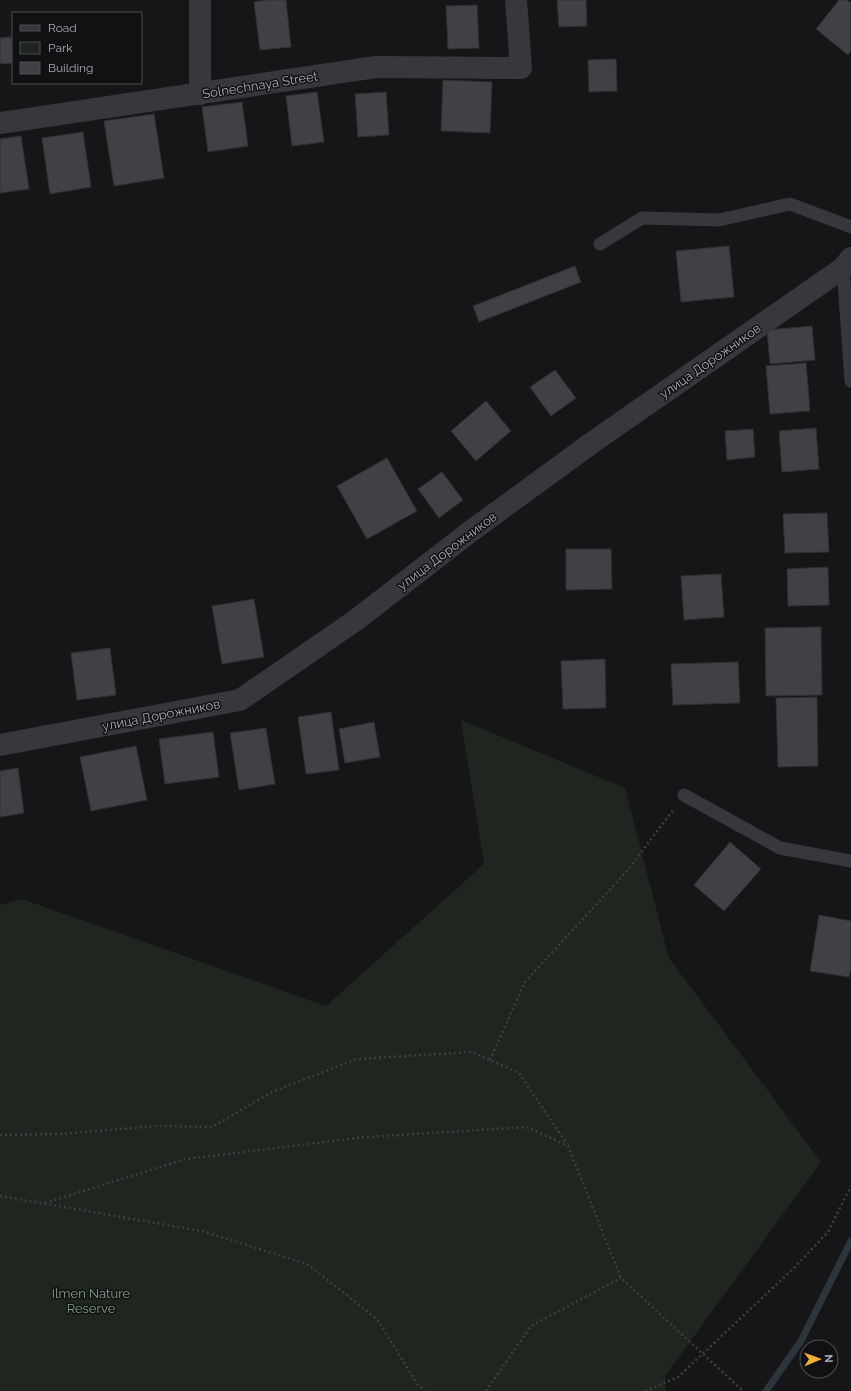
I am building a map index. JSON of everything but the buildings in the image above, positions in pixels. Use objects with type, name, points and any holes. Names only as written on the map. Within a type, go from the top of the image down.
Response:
[{"type":"street","points":[[200,0],[200,94]]},
{"type":"street","name":"Solnechnaya Street","points":[[0,122],[200,94],[376,67],[521,68],[516,0]]},
{"type":"street","name":"улица Дорожников","points":[[0,745],[240,700],[356,620],[471,531],[847,263]]},
{"type":"lane","points":[[600,244],[642,218],[719,220],[790,204],[851,227]]},
{"type":"lane","points":[[847,263],[851,381]]},
{"type":"lane","points":[[684,795],[780,848],[851,860]]},
{"type":"path","points":[[490,1060],[525,982],[627,871],[684,795]]},
{"type":"path","points":[[0,1135],[60,1134],[158,1126],[212,1127],[272,1092],[357,1059],[472,1052],[519,1073],[568,1146],[621,1278],[743,1391]]},
{"type":"path","points":[[45,1203],[186,1159],[366,1137],[527,1127],[568,1146]]},
{"type":"path","points":[[644,1391],[678,1377],[794,1268],[828,1232],[851,1186]]},
{"type":"path","points":[[0,1196],[202,1232],[307,1264],[377,1319],[418,1385],[425,1391]]},
{"type":"path","points":[[486,1391],[531,1326],[621,1278]]},
{"type":"green space","name":"Ilmen Nature Reserve","points":[[461,720],[625,788],[669,958],[821,1162],[665,1376],[666,1391],[0,1391],[0,905],[22,899],[326,1006],[484,864]]},
{"type":"waterway","points":[[766,1391],[801,1341],[851,1241]]}]
